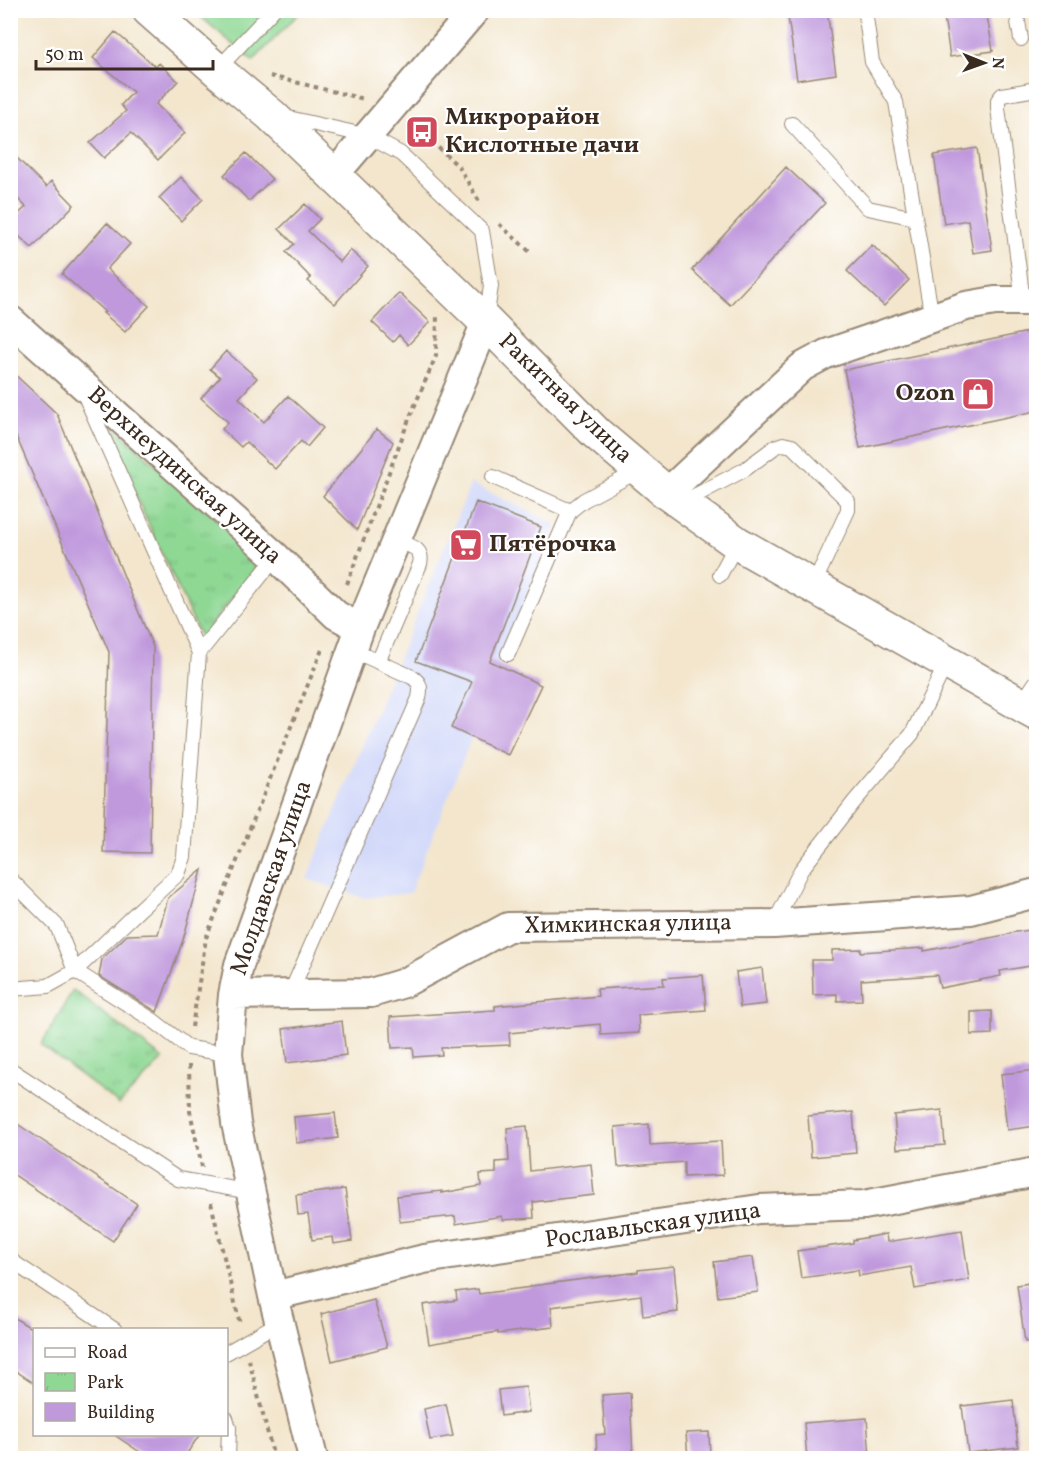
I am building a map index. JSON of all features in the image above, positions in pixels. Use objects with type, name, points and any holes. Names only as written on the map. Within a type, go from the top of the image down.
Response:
[{"type":"street","name":"Ракитная улица","points":[[149,10],[272,115],[486,322],[596,433],[674,498],[737,543],[947,662],[1031,700]]},
{"type":"street","points":[[334,175],[475,10]]},
{"type":"street","points":[[674,498],[802,367],[826,354],[966,306],[995,301],[1030,304]]},
{"type":"street","name":"Верхнеудинская улица","points":[[10,321],[276,557],[336,615],[356,639]]},
{"type":"street","name":"Молдавская улица","points":[[313,1458],[276,1309],[236,1123],[228,1054],[233,995],[239,965],[356,639],[486,322]]},
{"type":"street","name":"Химкинская улица","points":[[233,995],[371,993],[404,983],[508,927],[774,924],[971,910],[1036,893]]},
{"type":"street","name":"Рославльская улица","points":[[276,1309],[424,1259],[759,1209],[864,1205],[1036,1172]]},
{"type":"lane","points":[[218,70],[273,10]]},
{"type":"lane","points":[[865,10],[872,62],[896,102],[932,318]]},
{"type":"lane","points":[[1016,10],[1021,39]]},
{"type":"lane","points":[[1030,304],[998,100],[1002,95],[1036,89]]},
{"type":"lane","points":[[272,115],[368,136],[401,154],[482,231],[491,286],[486,322]]},
{"type":"lane","points":[[792,124],[868,208],[915,218]]},
{"type":"lane","points":[[10,989],[48,986],[75,971],[178,874],[184,857],[199,652],[78,381]]},
{"type":"lane","points":[[674,498],[744,470],[776,447],[783,444],[792,446],[849,501],[848,510],[813,586]]},
{"type":"lane","points":[[508,654],[570,511],[584,500],[640,470]]},
{"type":"lane","points":[[493,477],[570,511]]},
{"type":"lane","points":[[378,662],[422,557],[416,548],[396,540]]},
{"type":"lane","points":[[720,575],[737,543]]},
{"type":"lane","points":[[199,652],[276,557]]},
{"type":"lane","points":[[290,994],[419,698],[421,687],[418,681],[378,662],[356,639]]},
{"type":"lane","points":[[774,924],[801,870],[854,802],[912,734],[947,662]]},
{"type":"lane","points":[[10,879],[57,926],[75,971],[154,1021],[189,1048],[228,1054]]},
{"type":"lane","points":[[10,1069],[178,1179],[251,1192]]},
{"type":"lane","points":[[10,1260],[113,1328]]},
{"type":"lane","points":[[228,1351],[276,1309]]},
{"type":"lane","points":[[228,1425],[228,1458]]},
{"type":"shaded area","points":[[471,483],[556,525],[410,893],[364,898],[307,879]]},
{"type":"green space","points":[[194,11],[301,11],[253,61]]},
{"type":"green space","points":[[97,412],[262,560],[201,638]]},
{"type":"green space","points":[[73,990],[163,1059],[119,1104],[41,1045]]},
{"type":"building","points":[[787,10],[827,10],[836,74],[797,80]]},
{"type":"building","points":[[943,10],[986,10],[993,51],[950,57]]},
{"type":"building","points":[[115,32],[156,67],[159,63],[178,81],[156,104],[185,133],[158,160],[131,133],[104,158],[90,143],[126,111],[121,105],[133,92],[93,58]]},
{"type":"building","points":[[977,148],[992,250],[973,253],[968,220],[944,224],[934,155]]},
{"type":"building","points":[[10,151],[46,187],[51,181],[74,205],[32,248],[10,228],[10,222],[26,207],[10,191]]},
{"type":"building","points":[[246,153],[272,179],[249,201],[224,175]]},
{"type":"building","points":[[786,167],[825,203],[730,305],[692,270]]},
{"type":"building","points":[[181,177],[203,199],[181,221],[159,198]]},
{"type":"building","points":[[305,204],[320,219],[308,231],[340,262],[350,250],[368,266],[335,304],[308,281],[311,278],[286,252],[294,244],[279,229]]},
{"type":"building","points":[[107,223],[130,244],[107,269],[149,306],[125,332],[62,274]]},
{"type":"building","points":[[872,245],[909,280],[884,306],[847,271]]},
{"type":"building","points":[[399,293],[430,322],[408,345],[399,335],[393,342],[372,322]]},
{"type":"building","points":[[1033,331],[1036,346],[1036,411],[860,448],[844,370]]},
{"type":"building","points":[[226,351],[257,378],[239,398],[264,422],[288,396],[323,428],[307,447],[301,441],[275,469],[246,442],[241,447],[222,429],[228,422],[201,398],[220,377],[210,369]]},
{"type":"building","points":[[10,370],[57,414],[153,647],[150,853],[103,852],[109,652],[16,436],[10,431]]},
{"type":"building","points":[[377,429],[393,442],[357,530],[323,496]]},
{"type":"building","points":[[476,502],[541,527],[490,661],[541,685],[508,755],[451,728],[472,682],[416,661]]},
{"type":"building","points":[[202,870],[183,940],[157,1012],[99,976],[102,959],[127,935],[158,934],[168,898]]},
{"type":"building","points":[[1036,929],[1036,965],[1000,971],[1001,976],[940,988],[937,975],[861,980],[862,1000],[837,1001],[837,994],[813,995],[812,960],[832,960],[832,950],[861,949],[861,952],[924,948],[924,951]]},
{"type":"building","points":[[762,968],[766,1004],[740,1007],[736,972]]},
{"type":"building","points":[[703,975],[706,1010],[638,1015],[639,1033],[601,1035],[600,1024],[509,1033],[510,1045],[441,1048],[442,1055],[414,1057],[413,1047],[392,1048],[390,1017],[495,1010],[495,1006],[598,996],[597,989],[664,985],[663,978]]},
{"type":"building","points":[[992,1011],[992,1034],[971,1035],[971,1012]]},
{"type":"building","points":[[342,1021],[346,1055],[287,1063],[283,1029]]},
{"type":"building","points":[[1036,1070],[1036,1126],[1007,1130],[1001,1074]]},
{"type":"building","points":[[942,1110],[945,1145],[897,1149],[894,1115]]},
{"type":"building","points":[[853,1112],[856,1153],[811,1157],[808,1116]]},
{"type":"building","points":[[335,1113],[338,1138],[296,1143],[294,1117]]},
{"type":"building","points":[[10,1119],[137,1204],[113,1241],[10,1172]]},
{"type":"building","points":[[649,1124],[650,1145],[721,1141],[723,1175],[684,1177],[684,1162],[618,1167],[615,1127]]},
{"type":"building","points":[[527,1126],[530,1171],[591,1164],[594,1195],[533,1202],[534,1218],[503,1220],[502,1216],[456,1224],[455,1216],[400,1222],[397,1196],[442,1191],[442,1193],[481,1186],[480,1174],[496,1173],[496,1162],[509,1161],[507,1128]]},
{"type":"building","points":[[345,1189],[352,1241],[333,1244],[332,1237],[312,1240],[308,1214],[298,1215],[296,1195]]},
{"type":"building","points":[[962,1230],[969,1280],[915,1289],[911,1267],[859,1276],[858,1270],[801,1278],[797,1251],[853,1243],[853,1240],[886,1234],[887,1242]]},
{"type":"building","points":[[753,1257],[758,1292],[718,1297],[714,1262]]},
{"type":"building","points":[[674,1266],[678,1312],[643,1316],[641,1295],[551,1307],[553,1327],[498,1334],[498,1332],[429,1344],[423,1305],[457,1300],[456,1292],[478,1289],[479,1294]]},
{"type":"building","points":[[1036,1282],[1036,1341],[1025,1342],[1017,1285]]},
{"type":"building","points":[[374,1300],[387,1347],[332,1361],[321,1314]]},
{"type":"building","points":[[10,1315],[33,1329],[33,1382],[10,1367]]},
{"type":"building","points":[[526,1387],[529,1412],[501,1416],[498,1390]]},
{"type":"building","points":[[630,1393],[633,1458],[597,1458],[596,1435],[605,1434],[602,1395]]},
{"type":"building","points":[[1013,1400],[1018,1447],[968,1453],[962,1406]]},
{"type":"building","points":[[446,1404],[453,1436],[430,1440],[424,1409]]},
{"type":"building","points":[[867,1418],[870,1458],[807,1458],[804,1423]]},
{"type":"building","points":[[709,1432],[710,1457],[688,1458],[686,1433]]},
{"type":"building","points":[[116,1436],[199,1436],[184,1458],[149,1458]]},
{"type":"place","name":"Микрорайон Кислотные дачи","points":[[422,132]]},
{"type":"place","name":"Ozon","points":[[978,394]]},
{"type":"place","name":"Пятёрочка","points":[[466,545]]}]
